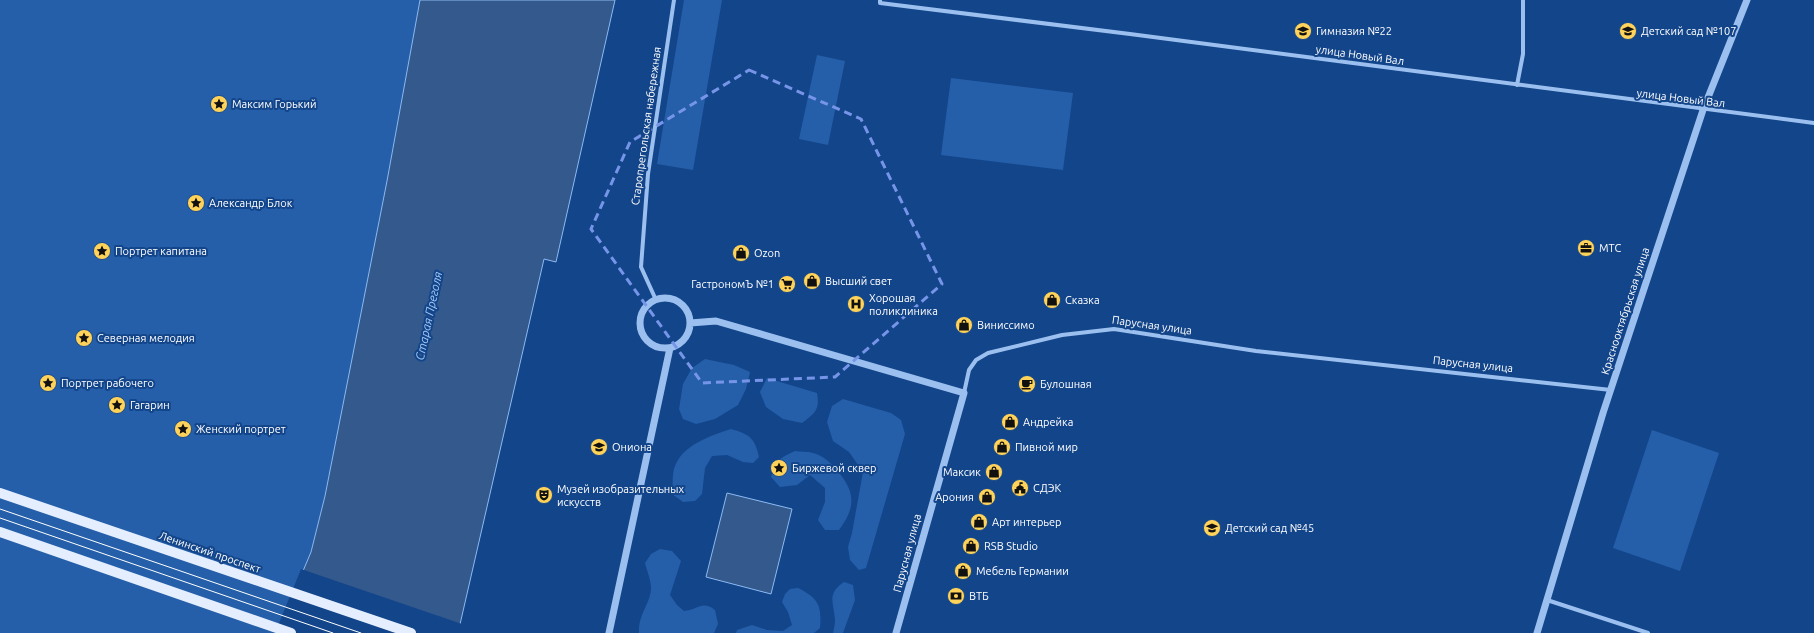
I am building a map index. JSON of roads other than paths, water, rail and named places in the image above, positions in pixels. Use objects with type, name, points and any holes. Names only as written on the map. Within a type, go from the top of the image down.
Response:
[{"type":"main road","name":"Ленинский проспект","points":[[0,493],[411,633]]},
{"type":"main road","points":[[0,532],[291,633]]},
{"type":"street","name":"Старопрегольская набережная","points":[[656,300],[641,267],[648,174],[674,0]]},
{"type":"street","points":[[1518,85],[1523,54],[1523,0]]},
{"type":"street","name":"Краснооктябрьская улица","points":[[1537,633],[1589,457],[1703,110],[1747,0]]},
{"type":"street","name":"улица Новый Вал","points":[[880,1],[1814,124]]},
{"type":"street","points":[[672,299],[679,302],[685,308],[689,315],[690,324],[684,339],[678,344],[670,348],[661,348],[647,340],[641,329],[641,317],[649,304],[656,300],[672,299]]},
{"type":"street","points":[[690,324],[716,321],[964,393]]},
{"type":"street","name":"Парусная улица","points":[[896,633],[964,393],[969,370],[976,360],[988,353],[1062,335],[1114,329],[1256,351],[1611,390]]},
{"type":"street","points":[[609,633],[670,348]]},
{"type":"street","points":[[1547,600],[1648,633]]},
{"type":"water","name":"Старая Преголя","points":[[420,0],[615,0],[556,262],[544,259],[458,633],[277,633],[311,552],[325,496],[387,181]]},
{"type":"water","points":[[727,493],[792,509],[771,594],[706,577]]},
{"type":"tram line","points":[[0,509],[361,633]]},
{"type":"tram line","points":[[0,518],[333,633]]},
{"type":"place","name":"Гимназия №22","points":[[1303,31]]},
{"type":"place","name":"Детский сад №107","points":[[1628,31]]},
{"type":"place","name":"Максим Горький","points":[[219,104]]},
{"type":"place","name":"Александр Блок","points":[[196,203]]},
{"type":"place","name":"МТС","points":[[1586,248]]},
{"type":"place","name":"Портрет капитана","points":[[102,251]]},
{"type":"place","name":"Ozon","points":[[741,253]]},
{"type":"place","name":"Высший свет","points":[[812,281]]},
{"type":"place","name":"ГастрономЪ №1","points":[[787,284]]},
{"type":"place","name":"Сказка","points":[[1052,300]]},
{"type":"place","name":"Хорошая поликлиника","points":[[856,304]]},
{"type":"place","name":"Виниссимо","points":[[964,325]]},
{"type":"place","name":"Северная мелодия","points":[[84,338]]},
{"type":"place","name":"Портрет рабочего","points":[[48,383]]},
{"type":"place","name":"Булошная","points":[[1027,384]]},
{"type":"place","name":"Гагарин","points":[[117,405]]},
{"type":"place","name":"Андрейка","points":[[1010,422]]},
{"type":"place","name":"Женский портрет","points":[[183,429]]},
{"type":"place","name":"Ониона","points":[[599,447]]},
{"type":"place","name":"Пивной мир","points":[[1002,447]]},
{"type":"place","name":"Биржевой сквер","points":[[779,468]]},
{"type":"place","name":"Максик","points":[[994,472]]},
{"type":"place","name":"СДЭК","points":[[1020,488]]},
{"type":"place","name":"Музей изобразительных искусств","points":[[544,495]]},
{"type":"place","name":"Арония","points":[[987,497]]},
{"type":"place","name":"Арт интерьер","points":[[979,522]]},
{"type":"place","name":"Детский сад №45","points":[[1212,528]]},
{"type":"place","name":"RSB Studio","points":[[971,546]]},
{"type":"place","name":"Мебель Германии","points":[[963,571]]},
{"type":"place","name":"ВТБ","points":[[956,596]]}]
